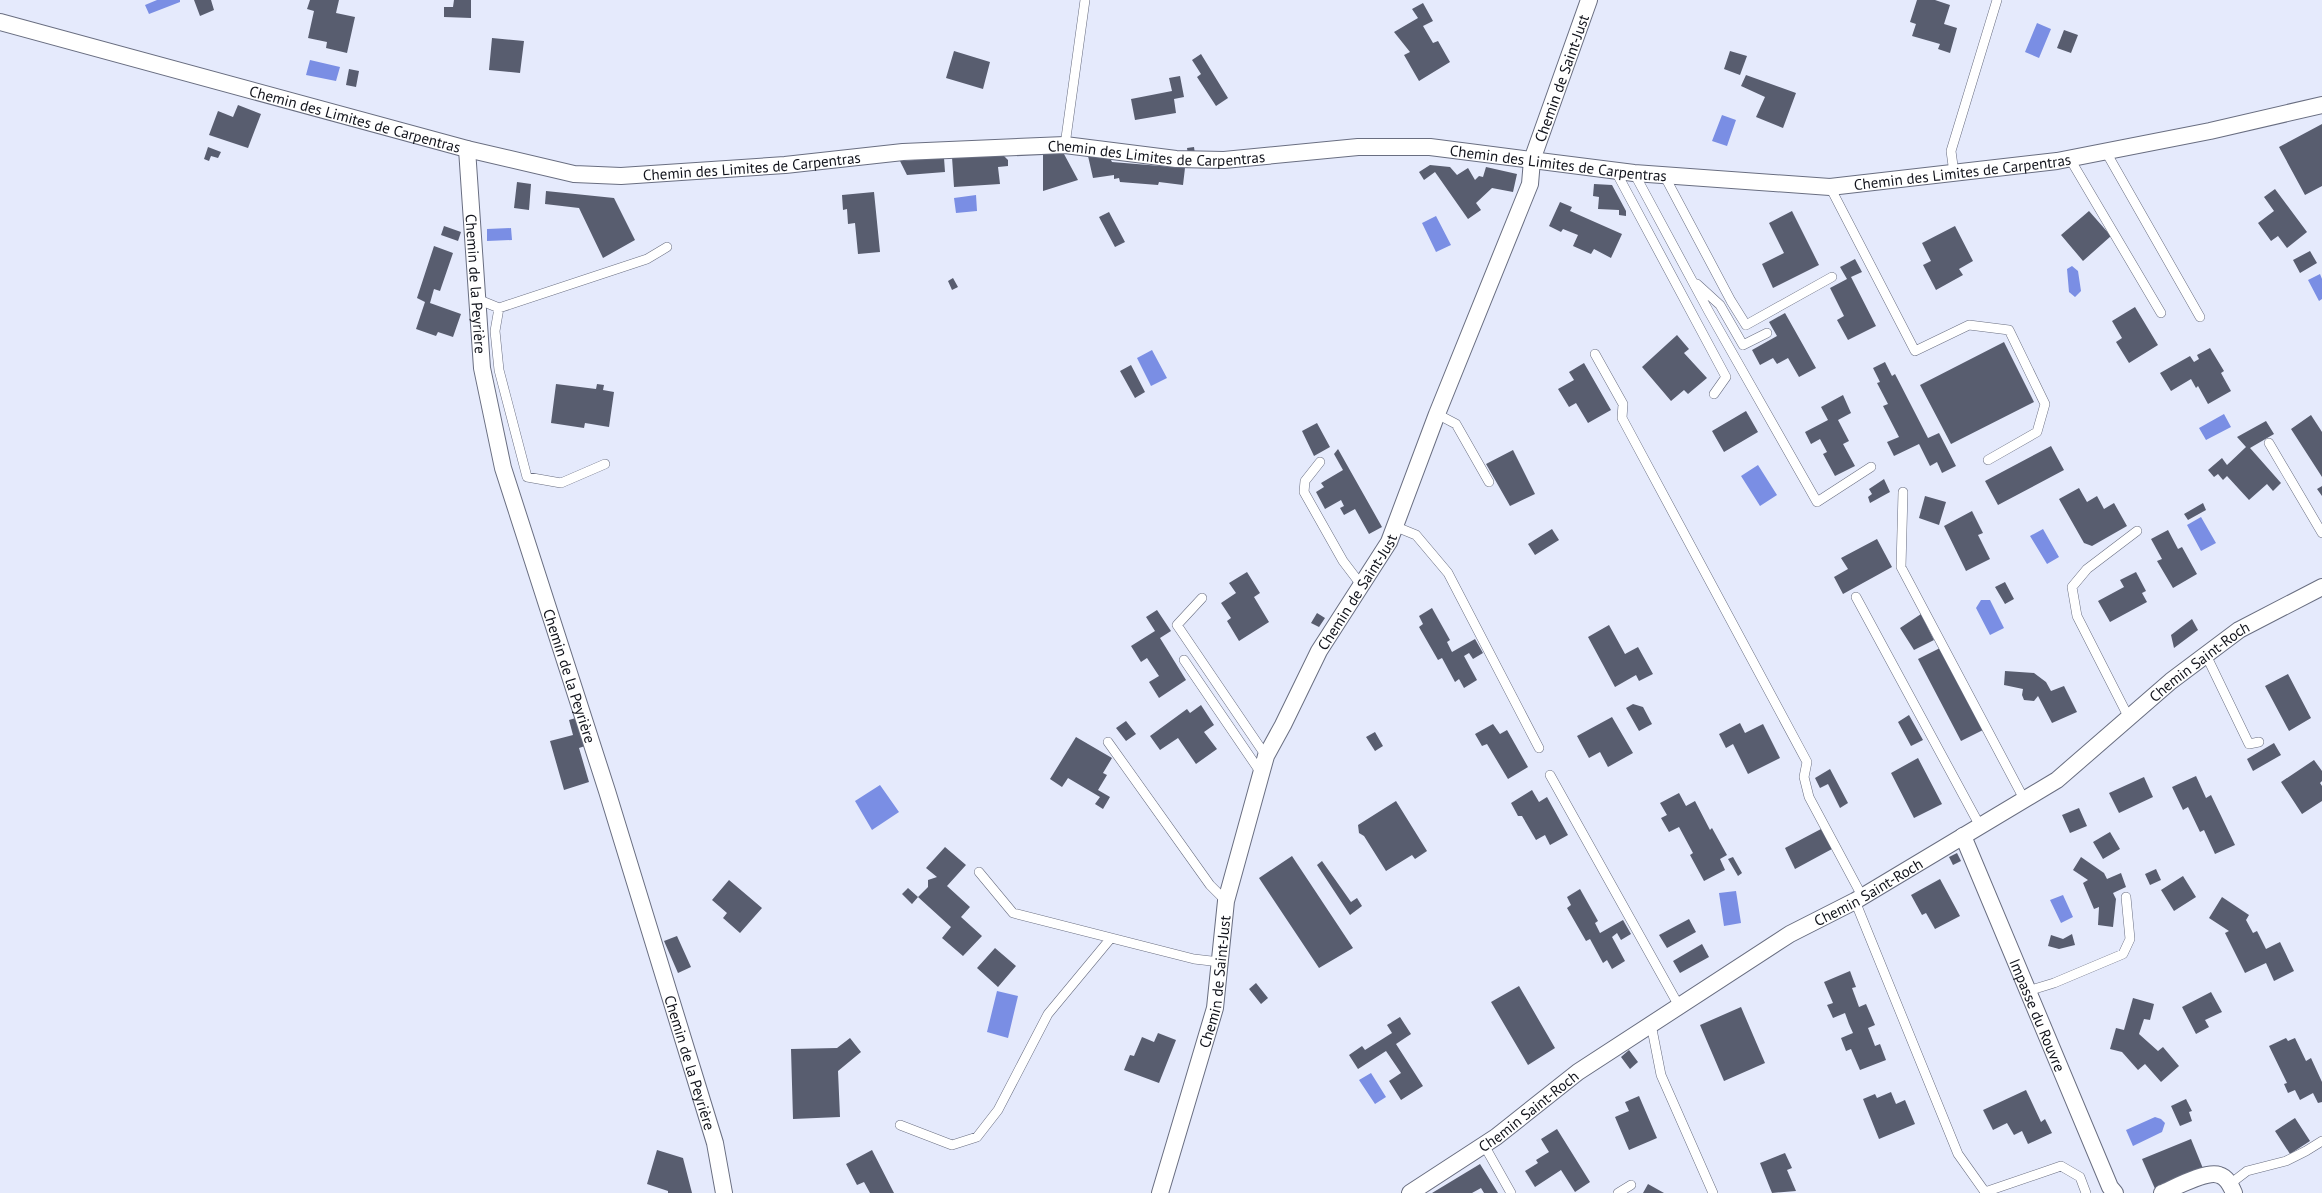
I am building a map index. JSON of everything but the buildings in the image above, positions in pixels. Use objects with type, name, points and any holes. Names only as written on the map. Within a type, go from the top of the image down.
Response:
[{"type":"street","name":"Chemin de Saint-Just","points":[[1160,1193],[1215,1008],[1226,901],[1266,756],[1319,651],[1389,542],[1437,414],[1530,184],[1532,160],[1589,0]]},
{"type":"street","name":"Chemin des Limites de Carpentras","points":[[0,22],[467,149],[574,174],[621,176],[785,165],[903,152],[1065,145],[1176,159],[1224,160],[1358,148],[1430,147],[1634,172],[1830,187],[2070,159],[2210,131],[2322,104]]},
{"type":"street","name":"Chemin de la Peyrière","points":[[467,149],[482,368],[503,468],[607,791],[715,1143],[724,1193]]},
{"type":"street","name":"Chemin Saint-Roch","points":[[1410,1193],[1484,1145],[1578,1072],[1790,934],[1859,899],[2056,780],[2171,681],[2239,630],[2322,587]]},
{"type":"street","name":"Impasse du Rouvre","points":[[1963,836],[2110,1187],[2115,1193]]},
{"type":"street","points":[[2162,1193],[2207,1175],[2219,1175],[2232,1188]]},
{"type":"lane","points":[[1065,145],[1084,0]]},
{"type":"lane","points":[[1954,173],[1951,151],[1997,0]]},
{"type":"lane","points":[[2106,152],[2200,317]]},
{"type":"lane","points":[[2070,159],[2161,313]]},
{"type":"lane","points":[[1615,170],[1726,377],[1714,394]]},
{"type":"lane","points":[[1634,172],[1817,502],[1872,467]]},
{"type":"lane","points":[[1664,174],[1731,301],[1746,325],[1832,277]]},
{"type":"lane","points":[[1830,187],[1915,351],[1969,325],[2009,330],[2045,404],[2037,432],[1988,460]]},
{"type":"lane","points":[[477,299],[499,308],[647,259],[667,247]]},
{"type":"lane","points":[[1692,279],[1720,305],[1743,345],[1766,332]]},
{"type":"lane","points":[[499,308],[495,331],[499,370],[527,477],[561,483],[606,464]]},
{"type":"lane","points":[[1596,354],[1623,404],[1622,418],[1807,762],[1804,777],[1809,796],[1859,899],[1958,1154],[1985,1192],[2060,1166],[2080,1176],[2086,1193]]},
{"type":"lane","points":[[1437,414],[1456,424],[1489,482]]},
{"type":"lane","points":[[2269,443],[2322,533]]},
{"type":"lane","points":[[1320,462],[1305,481],[1304,492],[1343,561],[1362,586]]},
{"type":"lane","points":[[1903,492],[1901,567],[2024,799]]},
{"type":"lane","points":[[1394,526],[1416,535],[1448,573],[1539,748]]},
{"type":"lane","points":[[2129,718],[2077,616],[2072,587],[2087,569],[2137,531]]},
{"type":"lane","points":[[1856,597],[1980,826]]},
{"type":"lane","points":[[1202,598],[1176,625],[1266,756]]},
{"type":"lane","points":[[2206,655],[2249,744],[2259,742]]},
{"type":"lane","points":[[1184,660],[1261,774]]},
{"type":"lane","points":[[1108,742],[1210,885],[1226,901]]},
{"type":"lane","points":[[1550,775],[1679,1006]]},
{"type":"lane","points":[[979,872],[1013,913],[1194,959],[1220,962]]},
{"type":"lane","points":[[2028,991],[2054,983],[2123,954],[2130,940],[2126,897]]},
{"type":"lane","points":[[900,1125],[952,1145],[978,1137],[998,1110],[1048,1014],[1111,938]]},
{"type":"lane","points":[[1651,1024],[1661,1076],[1713,1193]]},
{"type":"lane","points":[[2232,1188],[2247,1171],[2286,1160],[2322,1141]]},
{"type":"lane","points":[[1484,1145],[1510,1193]]},
{"type":"lane","points":[[1618,1193],[1631,1185]]},
{"type":"water","points":[[157,0],[180,0],[180,2],[149,14],[145,5]]},
{"type":"water","points":[[2037,23],[2051,29],[2039,58],[2025,52]]},
{"type":"water","points":[[310,60],[340,67],[336,81],[306,75]]},
{"type":"water","points":[[1722,115],[1736,120],[1727,146],[1712,141]]},
{"type":"water","points":[[976,195],[977,211],[956,213],[954,198]]},
{"type":"water","points":[[1436,216],[1451,245],[1436,252],[1422,223]]},
{"type":"water","points":[[511,228],[512,240],[487,241],[487,229]]},
{"type":"water","points":[[2072,266],[2078,271],[2081,291],[2075,297],[2069,292],[2067,269]]},
{"type":"water","points":[[2320,274],[2322,279],[2322,299],[2319,301],[2308,280]]},
{"type":"water","points":[[1152,350],[1167,378],[1151,386],[1137,358]]},
{"type":"water","points":[[2224,414],[2231,427],[2206,440],[2199,428]]},
{"type":"water","points":[[1758,465],[1777,495],[1760,506],[1741,476]]},
{"type":"water","points":[[2201,517],[2216,543],[2201,551],[2187,525]]},
{"type":"water","points":[[2043,529],[2059,557],[2047,564],[2030,536]]},
{"type":"water","points":[[1981,600],[1990,600],[2004,628],[1990,635],[1976,608]]},
{"type":"water","points":[[880,785],[899,812],[872,830],[855,801]]},
{"type":"water","points":[[1736,891],[1741,923],[1724,926],[1719,893]]},
{"type":"water","points":[[2063,895],[2073,917],[2061,923],[2050,900]]},
{"type":"water","points":[[997,991],[1018,996],[1008,1038],[987,1032]]},
{"type":"water","points":[[1371,1073],[1386,1097],[1375,1104],[1359,1080]]},
{"type":"water","points":[[2155,1117],[2165,1123],[2162,1132],[2133,1146],[2126,1130]]}]
